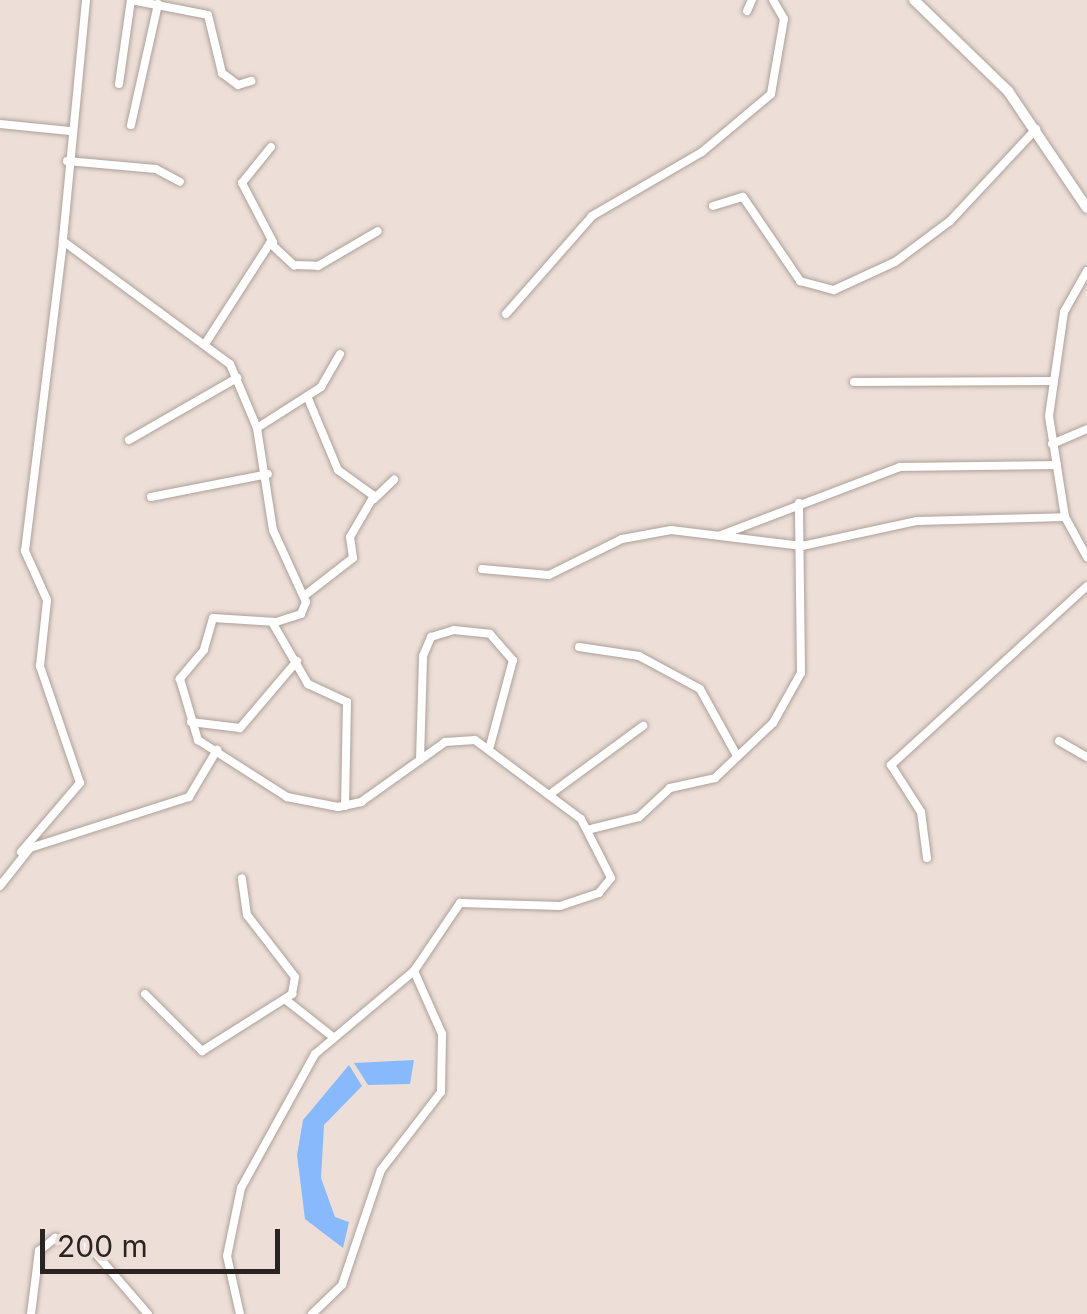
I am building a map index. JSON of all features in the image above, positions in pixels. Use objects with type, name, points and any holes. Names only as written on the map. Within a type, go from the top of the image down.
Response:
[{"type":"street","points":[[0,886],[21,852],[80,783],[40,666],[47,600],[25,551],[63,242],[67,161],[86,0]]},
{"type":"street","points":[[118,84],[131,0],[208,15],[222,73],[238,85],[251,81]]},
{"type":"street","points":[[747,11],[752,0]]},
{"type":"street","points":[[506,314],[592,216],[702,152],[771,94],[784,19],[773,0]]},
{"type":"street","points":[[914,0],[1036,130],[1087,208]]},
{"type":"street","points":[[132,125],[158,4]]},
{"type":"street","points":[[0,124],[70,131]]},
{"type":"street","points":[[713,206],[743,196],[800,281],[834,290],[895,262],[950,221],[1036,130]]},
{"type":"street","points":[[271,147],[242,183],[273,242],[294,264],[318,266],[378,230]]},
{"type":"street","points":[[67,161],[156,168],[180,182]]},
{"type":"street","points":[[63,242],[205,344],[237,378],[258,428],[268,474],[273,530],[304,596],[300,614],[272,622],[213,618],[204,650],[180,679],[191,722],[202,744],[287,797],[344,806],[452,739],[490,746],[554,792],[591,829],[610,868],[606,889],[560,906],[465,901],[414,970],[333,1037],[290,1089],[241,1188],[227,1256],[240,1314]]},
{"type":"street","points":[[205,344],[234,287],[273,242]]},
{"type":"street","points":[[1087,271],[1064,312],[1052,382],[1052,444],[1065,517],[1087,558]]},
{"type":"street","points":[[258,428],[307,396],[340,354]]},
{"type":"street","points":[[128,440],[237,378]]},
{"type":"street","points":[[854,382],[1052,382]]},
{"type":"street","points":[[307,396],[338,470],[374,499]]},
{"type":"street","points":[[1052,444],[1087,429]]},
{"type":"street","points":[[722,535],[799,503],[922,463],[1057,464]]},
{"type":"street","points":[[151,497],[268,474]]},
{"type":"street","points":[[304,596],[353,558],[350,537],[374,499],[394,480]]},
{"type":"street","points":[[591,829],[638,817],[670,788],[708,782],[766,732],[798,682],[802,546],[799,503]]},
{"type":"street","points":[[482,568],[550,575],[636,534],[722,535],[802,546],[917,521],[1065,517]]},
{"type":"street","points":[[927,858],[921,812],[891,765],[1087,586]]},
{"type":"street","points":[[272,622],[308,684],[332,690],[350,712],[341,751],[344,806]]},
{"type":"street","points":[[420,760],[423,656],[432,638],[454,630],[481,630],[513,660],[490,746]]},
{"type":"street","points":[[580,647],[639,656],[700,689],[736,754]]},
{"type":"street","points":[[191,722],[240,728],[297,661]]},
{"type":"street","points":[[554,792],[643,726]]},
{"type":"street","points":[[1059,741],[1087,757]]},
{"type":"street","points":[[21,852],[181,802],[217,750]]},
{"type":"street","points":[[145,994],[202,1051],[286,1000],[295,977],[250,920],[242,878]]},
{"type":"street","points":[[312,1314],[342,1285],[348,1246],[392,1152],[441,1092],[442,1034],[414,970]]},
{"type":"street","points":[[286,1000],[333,1037]]},
{"type":"street","points":[[31,1314],[39,1251],[55,1238],[91,1248],[148,1314]]},
{"type":"water","points":[[414,1060],[410,1084],[368,1085],[354,1063]]},
{"type":"water","points":[[349,1065],[362,1086],[324,1125],[321,1178],[335,1217],[349,1222],[343,1248],[305,1219],[297,1155],[303,1120]]}]
